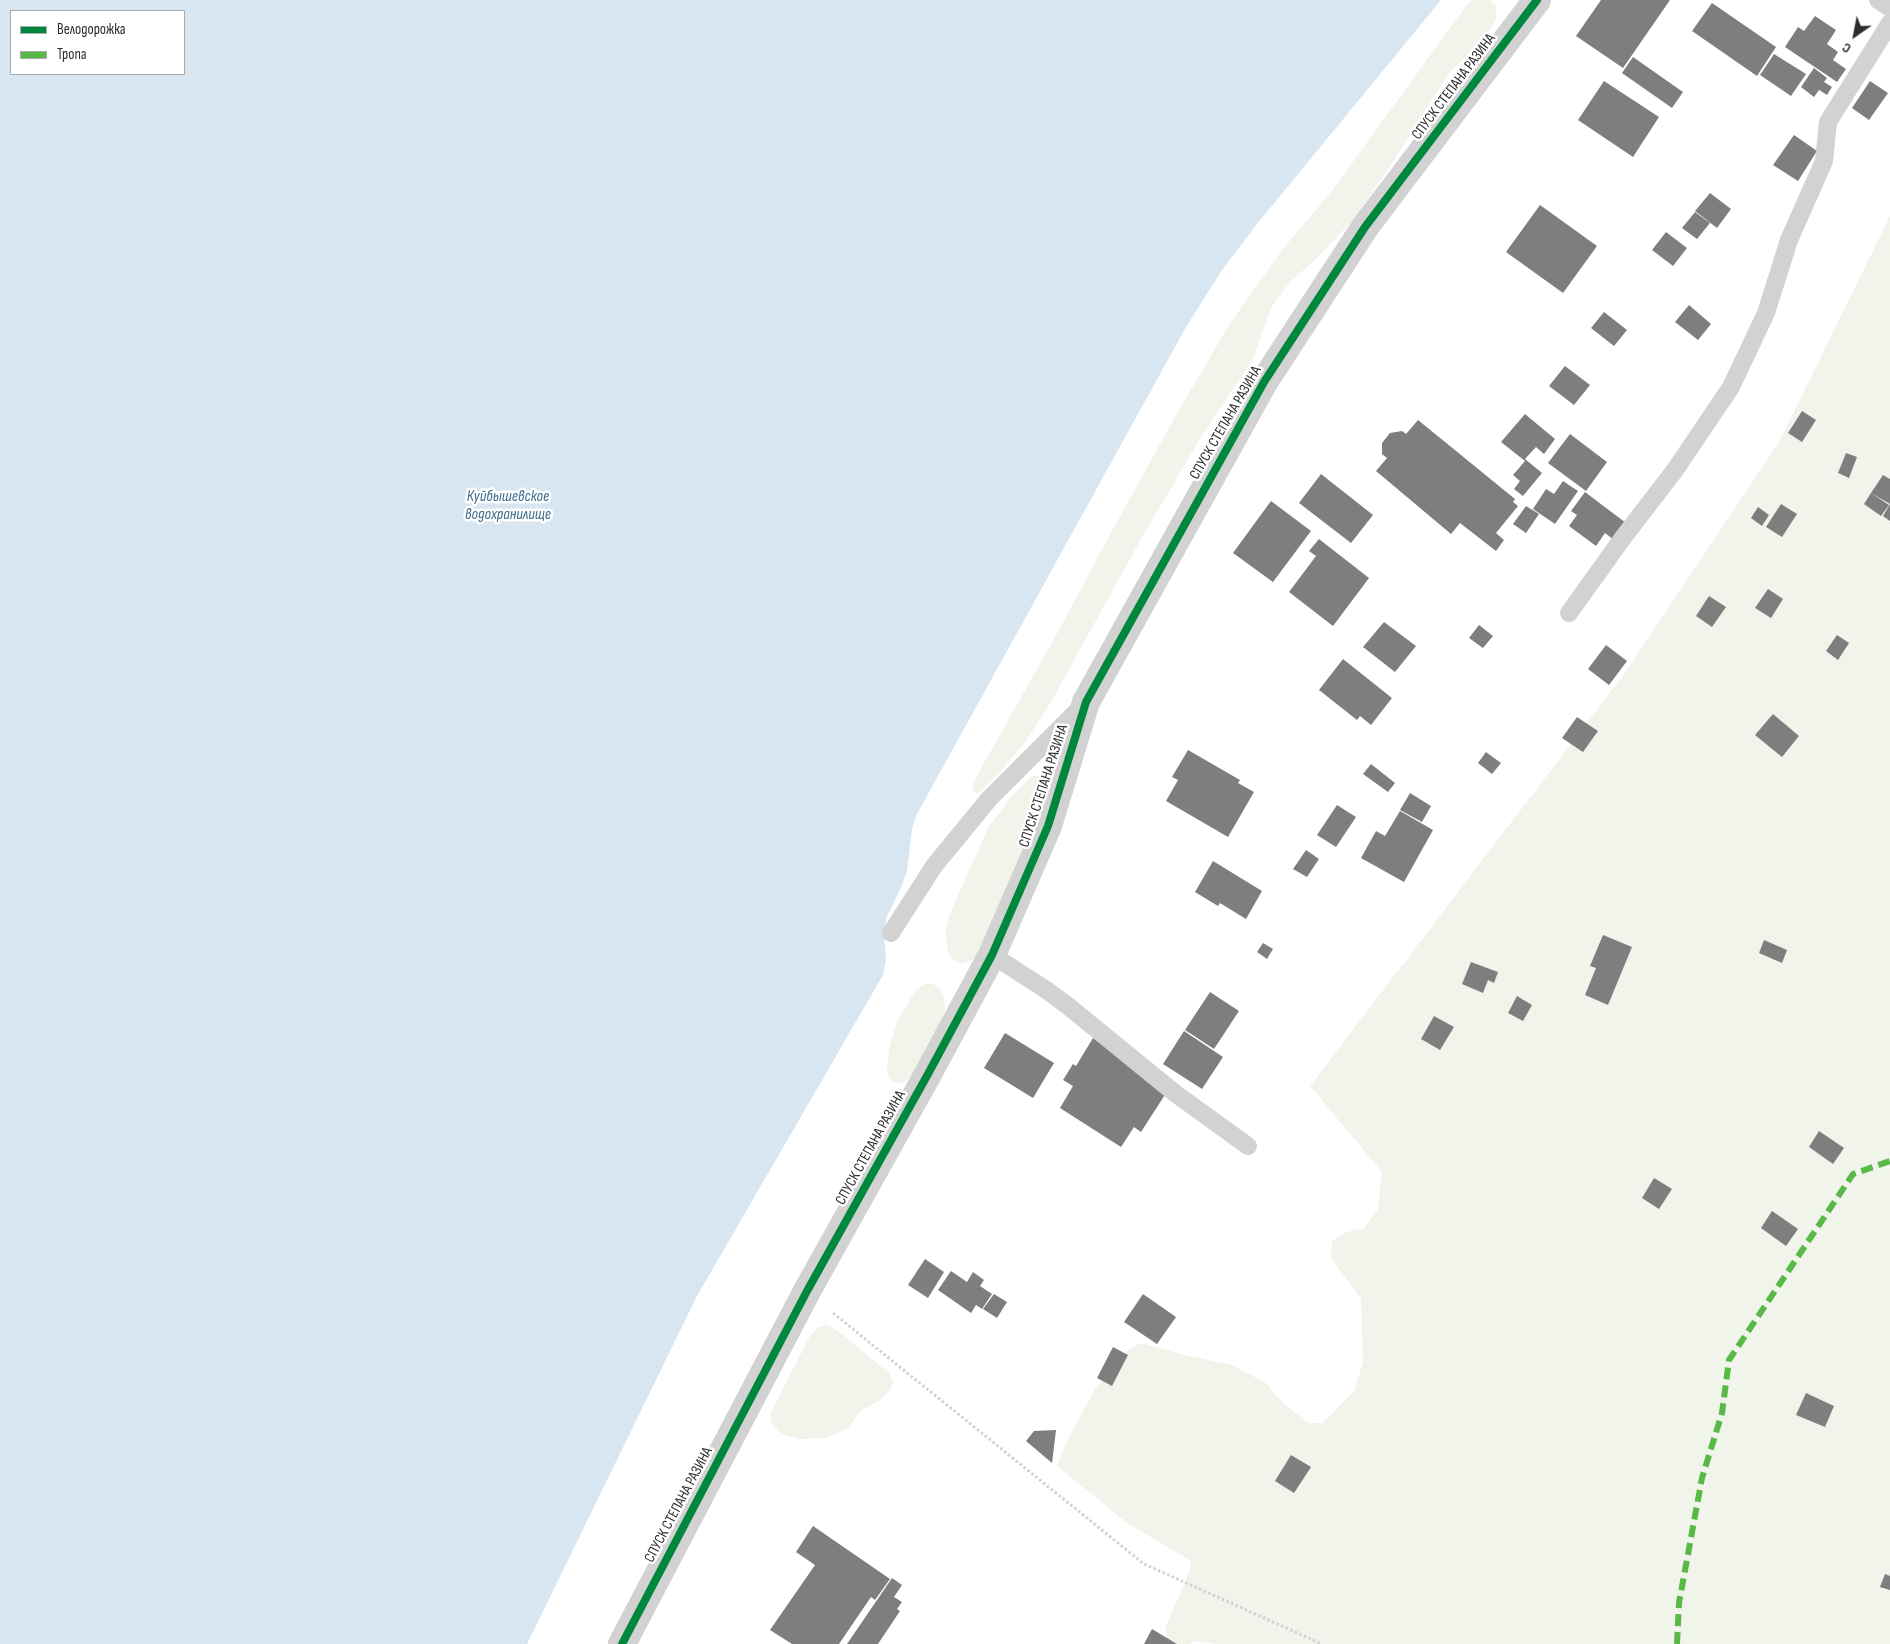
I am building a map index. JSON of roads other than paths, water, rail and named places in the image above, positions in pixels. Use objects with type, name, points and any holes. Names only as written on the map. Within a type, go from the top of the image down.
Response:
[{"type":"street","name":"СПУСК СТЕПАНА РАЗИНА","points":[[622,1644],[806,1291],[928,1074],[992,955],[1048,826],[1086,702],[1264,382],[1365,227],[1537,0]]},
{"type":"lane","points":[[1878,0],[1890,8]]},
{"type":"lane","points":[[1570,613],[1622,538],[1675,470],[1731,387],[1766,313],[1789,240],[1824,161],[1828,122],[1890,22]]},
{"type":"lane","points":[[891,932],[934,866],[989,799],[1086,702]]},
{"type":"lane","points":[[992,955],[1068,1006],[1176,1094],[1248,1146]]},
{"type":"water","name":"Куйбышевское водохранилище","points":[[0,0],[1441,0],[1257,224],[1222,270],[1186,327],[917,814],[912,829],[907,871],[886,919],[884,934],[886,959],[883,975],[697,1296],[527,1644],[0,1644]]}]
